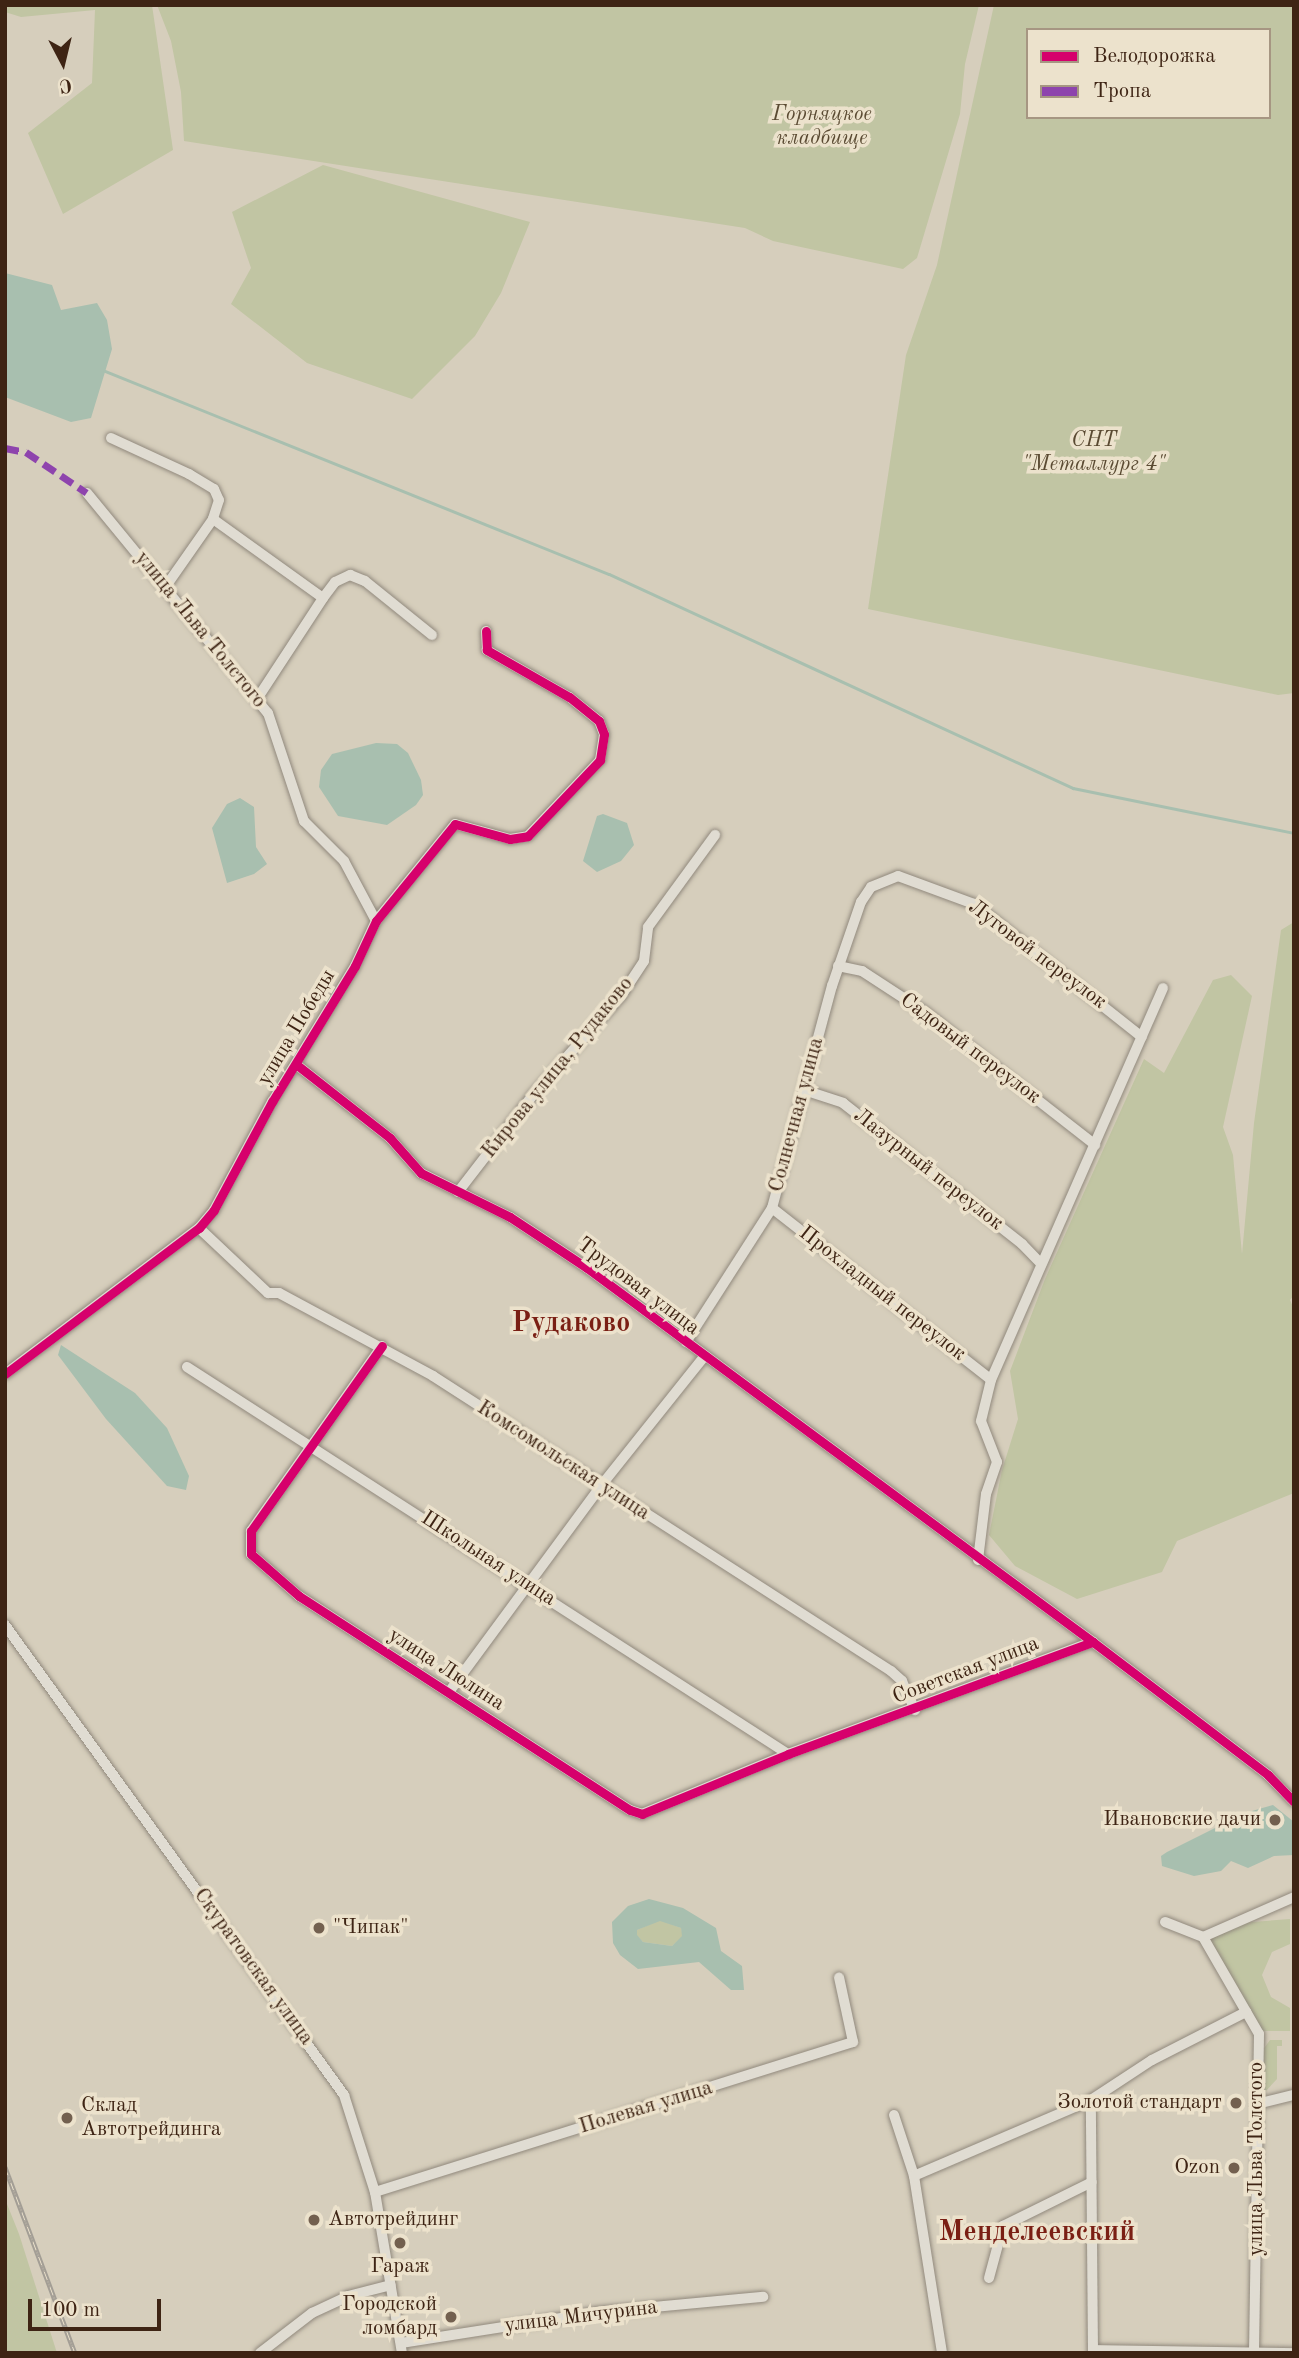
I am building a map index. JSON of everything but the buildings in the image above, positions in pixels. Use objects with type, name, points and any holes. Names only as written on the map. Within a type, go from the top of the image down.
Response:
[{"type":"street","points":[[111,438],[214,489],[219,500],[213,519],[164,589]]},
{"type":"street","name":"улица Льва Толстого","points":[[87,493],[268,713],[304,821],[344,861],[376,921]]},
{"type":"street","points":[[213,519],[323,598]]},
{"type":"street","points":[[257,699],[335,582],[350,575],[365,581],[432,635]]},
{"type":"street","name":"улица Победы","points":[[5,1374],[199,1228],[229,1189],[272,1102],[297,1065],[376,921],[455,824],[510,839],[528,836],[600,760],[604,734],[599,721],[569,697],[487,650],[486,631]]},
{"type":"street","name":"Кирова улица, Рудаково","points":[[458,1192],[533,1096],[621,996],[644,961],[648,927],[715,835]]},
{"type":"street","name":"Солнечная улица","points":[[686,1342],[772,1208],[807,1091],[810,1061],[838,966],[861,902],[884,878]]},
{"type":"street","name":"Луговой переулок","points":[[884,878],[914,879],[974,904],[1142,1037]]},
{"type":"street","name":"Садовый переулок","points":[[838,966],[862,971],[925,1012],[1095,1145]]},
{"type":"street","points":[[978,1560],[986,1494],[997,1462],[995,1447],[981,1421],[991,1380],[1163,988]]},
{"type":"street","name":"Трудовая улица","points":[[297,1065],[390,1138],[421,1173],[521,1224],[1093,1642]]},
{"type":"street","name":"Лазурный переулок","points":[[807,1091],[843,1103],[1022,1244],[1041,1264]]},
{"type":"street","name":"Прохладный переулок","points":[[772,1208],[991,1380]]},
{"type":"street","name":"Комсомольская улица","points":[[199,1228],[268,1293],[279,1293],[382,1346],[891,1671],[902,1681],[915,1710]]},
{"type":"street","points":[[313,1447],[382,1346]]},
{"type":"street","points":[[449,1692],[600,1487],[703,1358]]},
{"type":"street","name":"Школьная улица","points":[[187,1367],[788,1754]]},
{"type":"street","name":"улица Люлина","points":[[313,1447],[251,1531],[251,1553],[290,1589],[630,1810],[650,1811]]},
{"type":"street","name":"Скуратовская улица","points":[[5,1625],[344,2095],[375,2192],[401,2348]]},
{"type":"street","points":[[1093,1642],[1268,1775],[1294,1802]]},
{"type":"street","name":"Советская улица","points":[[650,1811],[788,1754],[915,1710],[1093,1642]]},
{"type":"street","points":[[1165,1922],[1203,1937],[1294,1897]]},
{"type":"street","name":"улица Льва Толстого","points":[[1203,1937],[1259,2034],[1254,2351]]},
{"type":"street","name":"Полевая улица","points":[[375,2192],[853,2042],[839,1977]]},
{"type":"street","points":[[914,2176],[1091,2100],[1152,2060],[1246,2012]]},
{"type":"street","points":[[1257,2104],[1294,2095]]},
{"type":"street","points":[[1091,2100],[1093,2352],[1294,2353]]},
{"type":"street","points":[[894,2115],[914,2176],[942,2353]]},
{"type":"street","points":[[989,2278],[1003,2226],[1091,2182]]},
{"type":"street","points":[[260,2353],[312,2313],[348,2296],[391,2285]]},
{"type":"street","name":"улица Мичурина","points":[[401,2348],[600,2312],[763,2297]]},
{"type":"green space","points":[[5,5],[152,5],[173,150],[63,214],[28,133],[92,83],[95,10],[21,17],[5,12]]},
{"type":"green space","name":"Горняцкое кладбище","points":[[157,5],[979,5],[965,64],[960,114],[917,258],[903,269],[773,241],[745,228],[184,141],[181,92],[171,41]]},
{"type":"green space","name":"СНТ \"Металлург 4\"","points":[[994,5],[1294,5],[1294,693],[1278,695],[868,609],[906,355],[937,265]]},
{"type":"green space","points":[[323,165],[530,222],[501,293],[475,336],[412,399],[307,363],[231,304],[251,268],[232,212]]},
{"type":"green space","points":[[1294,922],[1294,1295],[1290,1300],[1294,1309],[1294,1493],[1177,1541],[1162,1572],[1077,1599],[1015,1566],[989,1535],[1002,1470],[1018,1419],[1010,1371],[1045,1279],[1144,1059],[1164,1073],[1213,980],[1231,975],[1252,996],[1223,1127],[1233,1155],[1242,1254],[1254,1123],[1281,930]]},
{"type":"green space","points":[[1290,1919],[1290,1944],[1272,1952],[1262,1975],[1271,1997],[1290,2008],[1290,2031],[1261,2031],[1207,1938],[1240,1923]]},
{"type":"green space","points":[[660,1920],[681,1928],[683,1936],[672,1946],[643,1942],[636,1935],[637,1930]]},
{"type":"green space","points":[[1270,2040],[1282,2040],[1282,2046],[1277,2046],[1277,2079],[1264,2093],[1262,2051]]},
{"type":"green space","points":[[5,2199],[19,2234],[57,2353],[5,2353]]},
{"type":"shaded area","points":[[5,273],[52,285],[61,310],[97,303],[107,320],[112,349],[91,418],[71,422],[5,397]]},
{"type":"shaded area","points":[[376,743],[397,744],[408,753],[421,780],[423,795],[416,805],[387,825],[338,816],[319,787],[321,770],[332,754]]},
{"type":"shaded area","points":[[240,798],[254,807],[256,847],[267,864],[254,874],[227,883],[212,828],[227,804]]},
{"type":"shaded area","points":[[603,814],[627,823],[634,845],[621,861],[597,872],[583,861],[597,816]]},
{"type":"shaded area","points":[[61,1345],[135,1393],[167,1428],[189,1476],[186,1490],[167,1486],[106,1419],[58,1355]]},
{"type":"shaded area","points":[[1273,1805],[1294,1822],[1294,1855],[1274,1856],[1248,1868],[1231,1861],[1221,1871],[1194,1876],[1162,1866],[1161,1856],[1167,1852],[1245,1813]]},
{"type":"shaded area","points":[[649,1899],[683,1908],[716,1928],[721,1951],[742,1966],[744,1990],[731,1990],[699,1962],[638,1969],[620,1955],[613,1943],[612,1922],[628,1906]],"holes":[[[660,1921],[681,1928],[682,1936],[672,1946],[643,1942],[637,1935],[637,1930]]]},
{"type":"waterway","points":[[105,371],[609,574],[1073,788],[1294,833]]},
{"type":"railway","points":[[5,2167],[75,2353]]},
{"type":"marked path","points":[[5,448],[26,452],[87,493]]},
{"type":"cycle path","points":[[5,1374],[199,1228],[214,1210],[272,1102],[355,966],[376,921],[455,824],[510,839],[528,836],[600,760],[604,734],[599,721],[569,697],[487,650],[486,631]]},
{"type":"cycle path","points":[[297,1065],[390,1138],[421,1173],[510,1217],[587,1268],[1093,1642],[1268,1775],[1294,1802]]},
{"type":"cycle path","points":[[382,1346],[251,1531],[251,1554],[299,1596],[630,1810],[642,1814],[788,1754],[1093,1642]]},
{"type":"place","name":"Ивановские дачи","points":[[1275,1820]]},
{"type":"place","name":"\"Чипак\"","points":[[319,1928]]},
{"type":"place","name":"Золотой стандарт","points":[[1236,2103]]},
{"type":"place","name":"Склад Автотрейдинга","points":[[67,2118]]},
{"type":"place","name":"Ozon","points":[[1234,2168]]},
{"type":"place","name":"Автотрейдинг","points":[[314,2220]]},
{"type":"place","name":"Гараж","points":[[400,2243]]},
{"type":"place","name":"Городской ломбард","points":[[451,2317]]},
{"type":"district","name":"Рудаково","points":[[571,1324]]},
{"type":"district","name":"Менделеевский","points":[[1037,2233]]}]
